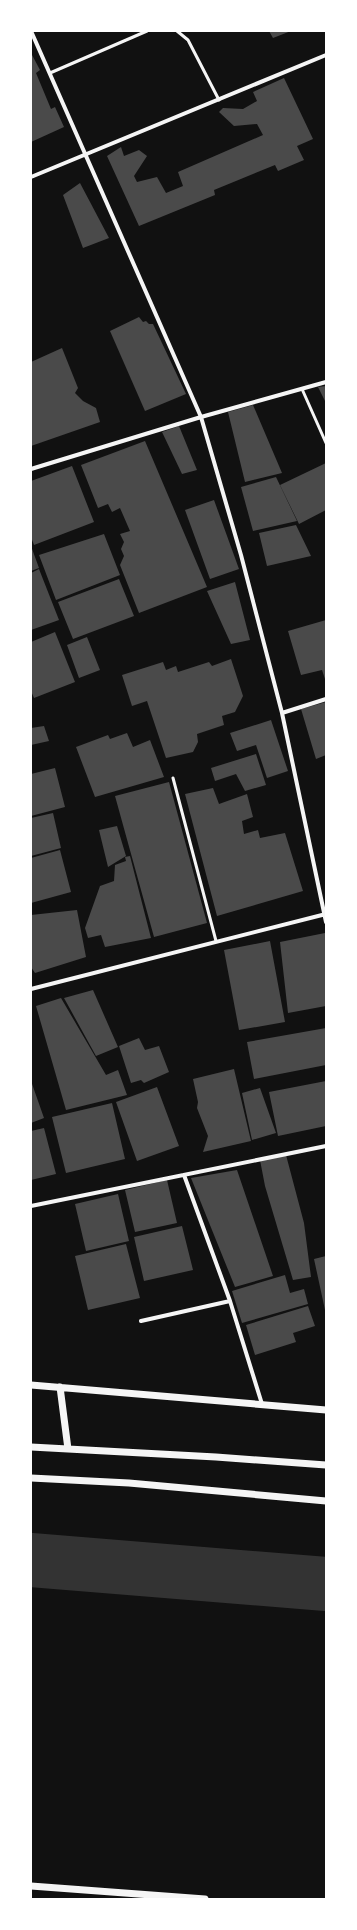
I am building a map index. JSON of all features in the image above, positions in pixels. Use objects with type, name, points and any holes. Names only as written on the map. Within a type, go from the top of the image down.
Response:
[{"type":"street","points":[[31,31],[32,37],[50,73],[201,417],[241,555],[282,713],[326,922]]},
{"type":"street","points":[[31,177],[326,55]]},
{"type":"street","points":[[31,469],[201,417],[326,382]]},
{"type":"street","points":[[282,713],[326,699]]},
{"type":"street","points":[[31,989],[325,914]]},
{"type":"street","points":[[31,1206],[326,1146]]},
{"type":"street","points":[[184,1175],[230,1301],[262,1404]]},
{"type":"street","points":[[141,1321],[230,1301]]},
{"type":"street","points":[[31,1385],[326,1410]]},
{"type":"street","points":[[60,1388],[68,1449]]},
{"type":"street","points":[[31,1447],[216,1457],[326,1465]]},
{"type":"street","points":[[31,1478],[152,1485],[326,1501]]},
{"type":"street","points":[[31,1886],[205,1899]]},
{"type":"lane","points":[[50,73],[147,31]]},
{"type":"lane","points":[[178,31],[188,40],[219,100]]},
{"type":"lane","points":[[302,388],[326,443]]},
{"type":"lane","points":[[173,778],[216,941]]},
{"type":"building","points":[[269,31],[291,31],[273,38]]},
{"type":"building","points":[[31,53],[40,70],[36,73],[51,109],[55,107],[64,127],[31,142]]},
{"type":"building","points":[[284,78],[313,139],[297,146],[304,160],[278,171],[275,165],[214,190],[215,195],[139,226],[107,156],[121,147],[124,156],[139,150],[147,156],[134,176],[137,182],[157,177],[166,193],[183,186],[178,172],[263,135],[257,124],[234,126],[219,112],[223,108],[243,109],[257,101],[253,92]]},
{"type":"building","points":[[80,183],[109,238],[83,248],[63,195]]},
{"type":"building","points":[[139,317],[143,322],[146,321],[149,324],[153,324],[186,394],[145,411],[110,331]]},
{"type":"building","points":[[62,348],[78,388],[75,393],[83,401],[96,408],[100,422],[31,446],[31,362]]},
{"type":"building","points":[[326,386],[326,403],[318,387]]},
{"type":"building","points":[[253,405],[282,473],[245,482],[228,412]]},
{"type":"building","points":[[179,426],[197,470],[182,474],[162,432]]},
{"type":"building","points":[[145,441],[207,587],[139,613],[120,565],[124,556],[121,549],[124,542],[120,534],[130,531],[120,508],[112,512],[108,504],[98,508],[81,465]]},
{"type":"building","points":[[326,463],[326,510],[299,524],[280,485]]},
{"type":"building","points":[[72,466],[94,522],[34,545],[31,537],[31,481]]},
{"type":"building","points":[[276,477],[297,521],[253,531],[241,487]]},
{"type":"building","points":[[214,500],[239,569],[210,579],[185,510]]},
{"type":"building","points":[[296,525],[311,556],[267,566],[259,533]]},
{"type":"building","points":[[104,534],[120,575],[56,600],[39,555]]},
{"type":"building","points":[[31,546],[39,568],[31,571]]},
{"type":"building","points":[[39,569],[59,620],[31,630],[31,573]]},
{"type":"building","points":[[119,579],[134,616],[73,639],[58,602]]},
{"type":"building","points":[[235,582],[250,640],[231,644],[207,591]]},
{"type":"building","points":[[326,620],[326,682],[322,670],[301,675],[288,631]]},
{"type":"building","points":[[55,632],[75,682],[34,698],[31,691],[31,642]]},
{"type":"building","points":[[87,637],[100,670],[79,678],[67,645]]},
{"type":"building","points":[[231,659],[243,696],[235,712],[222,716],[224,725],[197,734],[198,742],[193,752],[166,758],[147,701],[132,706],[122,675],[163,662],[166,670],[176,666],[178,672],[209,662],[212,666]]},
{"type":"building","points":[[326,702],[326,755],[316,759],[301,709]]},
{"type":"building","points":[[271,720],[288,771],[267,778],[256,745],[237,751],[230,733]]},
{"type":"building","points":[[44,726],[49,741],[31,745],[31,728]]},
{"type":"building","points":[[127,733],[133,747],[150,740],[164,777],[95,797],[76,747],[108,735],[110,739]]},
{"type":"building","points":[[256,754],[266,785],[245,791],[236,774],[215,781],[211,768]]},
{"type":"building","points":[[55,768],[65,807],[31,816],[31,774]]},
{"type":"building","points":[[169,782],[207,923],[154,937],[115,796]]},
{"type":"building","points":[[213,788],[219,804],[247,794],[253,817],[242,821],[244,834],[258,830],[260,838],[285,833],[303,891],[217,916],[185,794]]},
{"type":"building","points":[[53,813],[61,848],[31,856],[31,818]]},
{"type":"building","points":[[117,826],[126,856],[108,867],[99,830]]},
{"type":"building","points":[[60,850],[71,892],[31,903],[31,858]]},
{"type":"building","points":[[130,856],[151,938],[105,947],[101,935],[88,938],[85,928],[100,886],[114,881],[115,865],[126,861],[125,857]]},
{"type":"building","points":[[77,910],[86,957],[35,973],[31,967],[31,915]]},
{"type":"building","points":[[325,933],[326,1006],[288,1013],[280,942]]},
{"type":"building","points":[[270,941],[285,1022],[239,1030],[224,950]]},
{"type":"building","points":[[93,990],[118,1047],[96,1056],[64,998]]},
{"type":"building","points":[[61,998],[106,1075],[118,1070],[127,1095],[66,1110],[36,1006]]},
{"type":"building","points":[[326,1028],[326,1065],[254,1079],[247,1042]]},
{"type":"building","points":[[139,1038],[145,1050],[159,1046],[169,1072],[144,1083],[141,1080],[131,1083],[119,1046]]},
{"type":"building","points":[[234,1069],[251,1141],[203,1152],[208,1136],[197,1108],[198,1102],[193,1079]]},
{"type":"building","points":[[31,1081],[44,1118],[31,1123]]},
{"type":"building","points":[[326,1081],[326,1126],[278,1136],[269,1092]]},
{"type":"building","points":[[157,1087],[179,1146],[137,1161],[116,1102]]},
{"type":"building","points":[[260,1088],[276,1133],[252,1140],[242,1093]]},
{"type":"building","points":[[112,1103],[125,1159],[66,1173],[52,1117]]},
{"type":"building","points":[[44,1128],[56,1174],[31,1180],[31,1131]]},
{"type":"building","points":[[286,1155],[304,1223],[311,1277],[293,1280],[265,1186],[260,1160]]},
{"type":"building","points":[[237,1170],[273,1276],[235,1287],[191,1178]]},
{"type":"building","points":[[167,1180],[177,1223],[135,1232],[125,1190]]},
{"type":"building","points":[[118,1194],[129,1241],[86,1251],[75,1204]]},
{"type":"building","points":[[182,1226],[193,1270],[144,1281],[134,1237]]},
{"type":"building","points":[[126,1244],[140,1298],[88,1310],[75,1256]]},
{"type":"building","points":[[326,1256],[326,1309],[325,1310],[314,1259]]},
{"type":"building","points":[[285,1275],[290,1293],[304,1289],[308,1304],[242,1323],[232,1291]]},
{"type":"building","points":[[308,1306],[315,1326],[293,1333],[296,1342],[255,1355],[246,1325]]},
{"type":"waterway","points":[[31,1560],[326,1584]]}]
